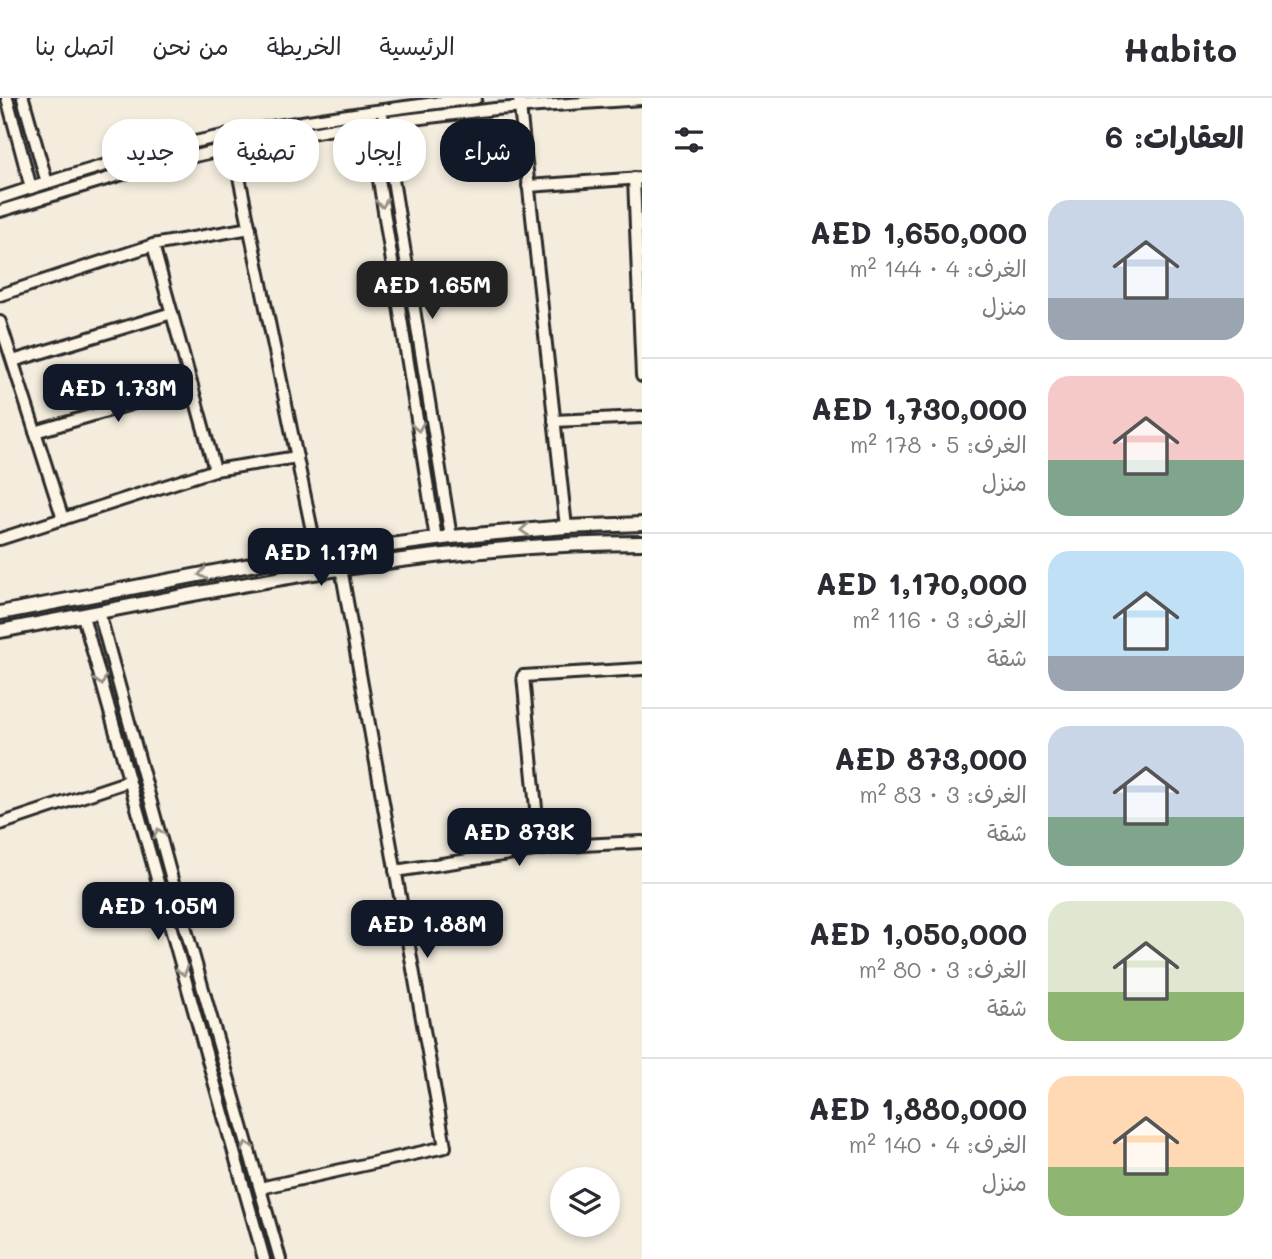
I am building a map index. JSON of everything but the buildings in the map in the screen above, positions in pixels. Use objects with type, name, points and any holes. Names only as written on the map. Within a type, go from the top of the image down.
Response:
[{"type":"street","points":[[6,98],[31,188]]},
{"type":"street","points":[[23,98],[47,183]]},
{"type":"street","points":[[319,119],[476,98]]},
{"type":"street","points":[[410,119],[519,102],[642,99]]},
{"type":"street","points":[[519,102],[566,527]]},
{"type":"street","points":[[381,110],[383,119]]},
{"type":"street","points":[[368,111],[369,119]]},
{"type":"street","points":[[0,198],[148,153],[213,138]]},
{"type":"street","points":[[0,211],[146,167],[213,152]]},
{"type":"street","points":[[528,186],[638,178],[642,376]]},
{"type":"street","points":[[240,182],[317,555]]},
{"type":"street","points":[[379,182],[436,539]]},
{"type":"street","points":[[394,182],[451,537]]},
{"type":"street","points":[[0,295],[153,244],[250,228]]},
{"type":"street","points":[[153,244],[215,470]]},
{"type":"street","points":[[13,361],[172,313]]},
{"type":"street","points":[[0,322],[63,519]]},
{"type":"street","points":[[35,432],[192,386]]},
{"type":"street","points":[[554,421],[642,417]]},
{"type":"street","points":[[0,539],[215,470],[297,457]]},
{"type":"street","points":[[0,613],[271,561],[451,537],[566,527],[642,524]]},
{"type":"street","points":[[0,631],[341,568],[454,554],[642,543]]},
{"type":"street","points":[[260,1188],[445,1147],[341,568]]},
{"type":"street","points":[[99,612],[178,905],[279,1259]]},
{"type":"street","points":[[83,615],[264,1259]]},
{"type":"street","points":[[540,849],[523,676],[642,669]]},
{"type":"street","points":[[0,824],[129,781]]},
{"type":"street","points":[[395,871],[562,846],[642,842]]}]
